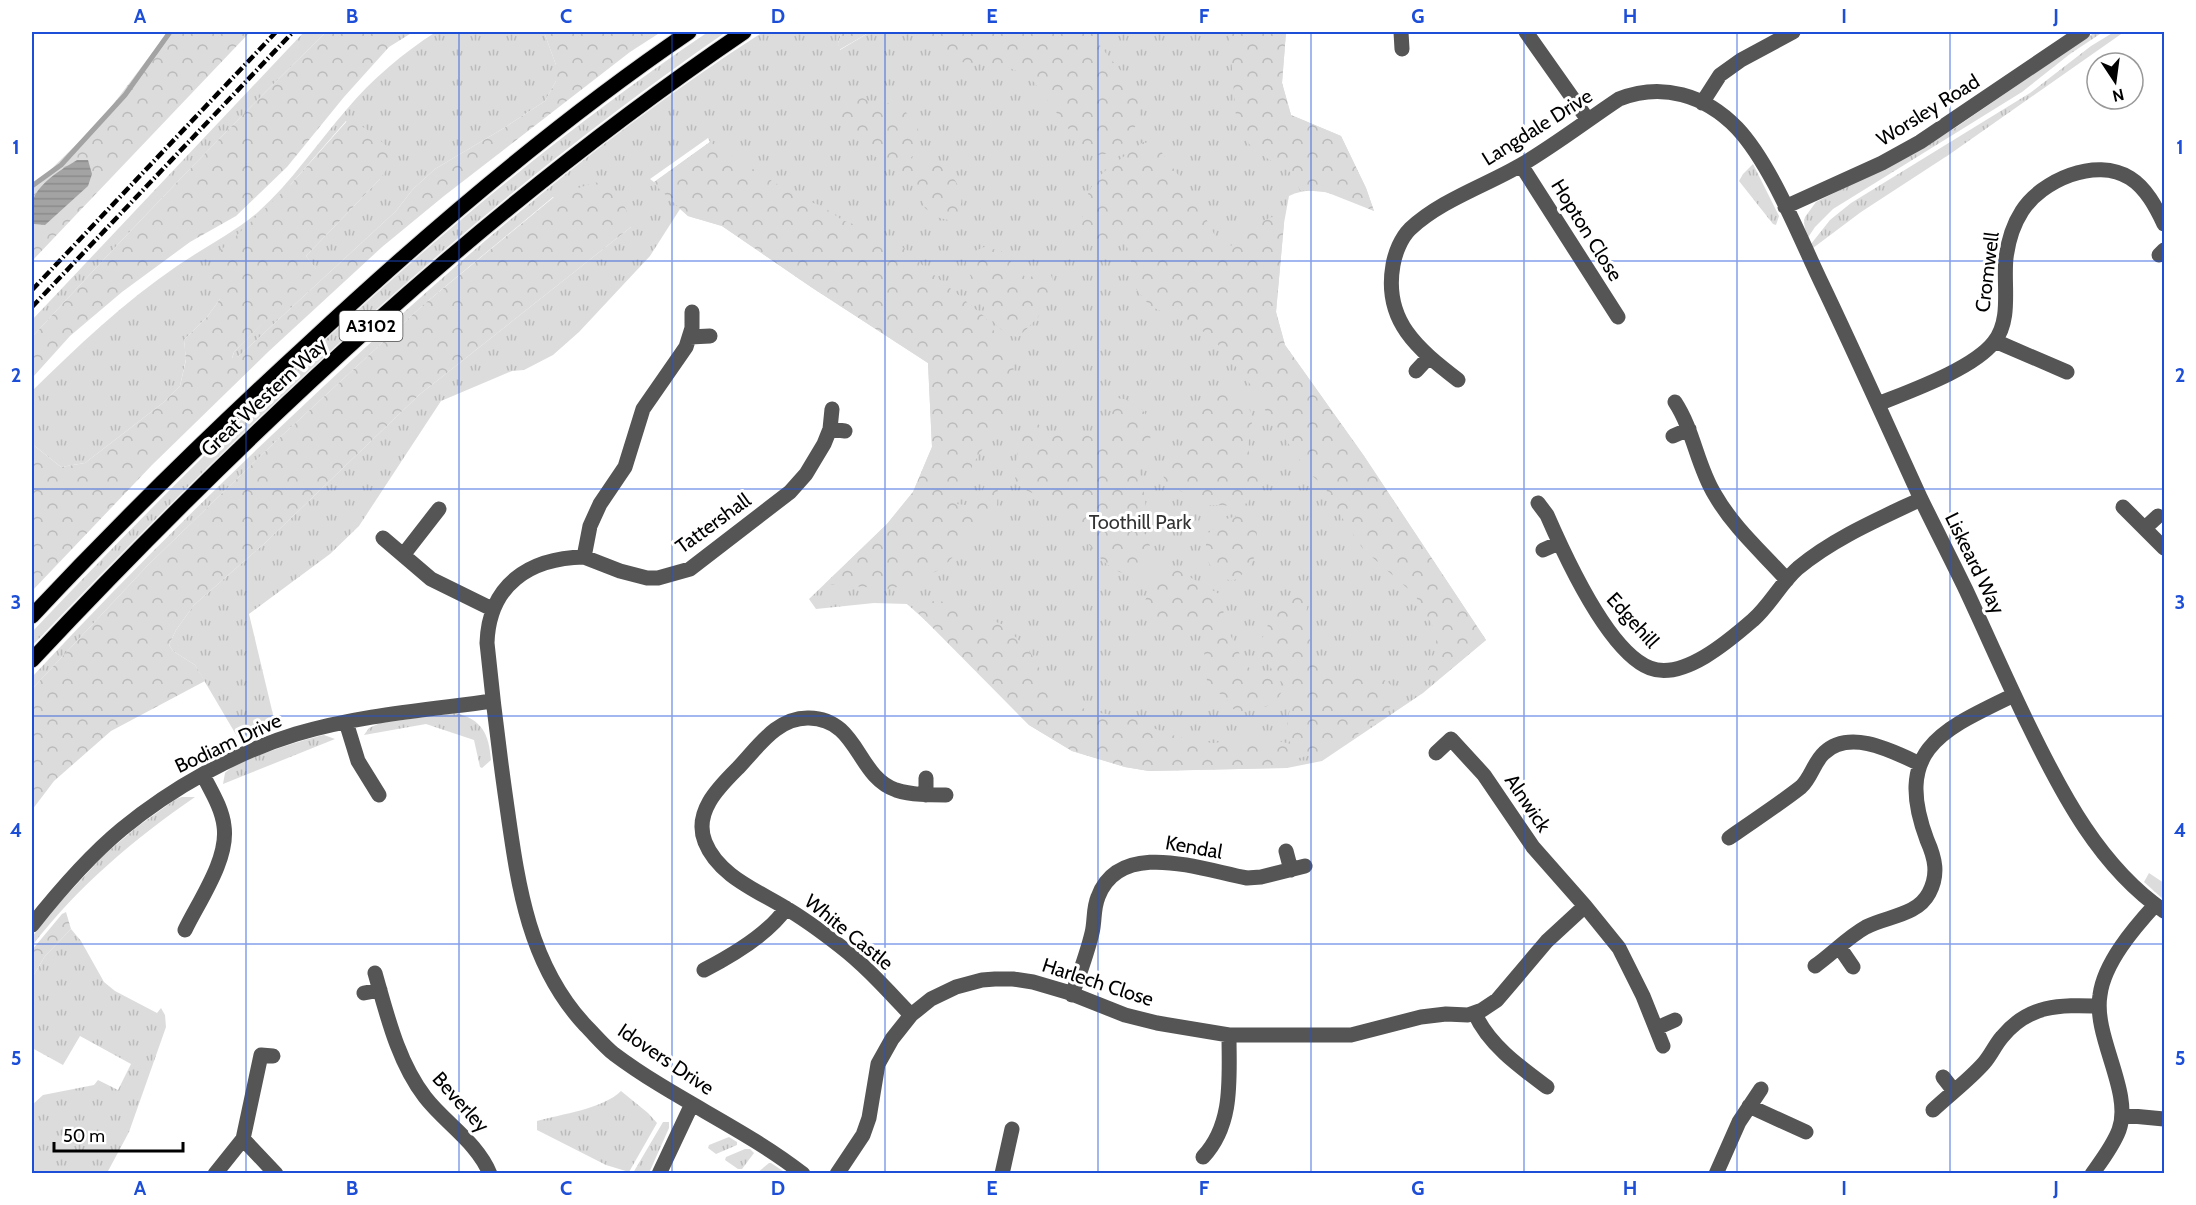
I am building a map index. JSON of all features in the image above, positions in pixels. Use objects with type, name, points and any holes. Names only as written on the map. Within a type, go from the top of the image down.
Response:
[{"type":"main road","name":"Great Western Way","points":[[32,616],[170,475],[393,265],[535,146],[625,77],[689,32]]},
{"type":"main road","name":"Great Western Way","points":[[32,660],[197,490],[338,356],[428,275],[585,146],[744,32]]},
{"type":"street","points":[[1401,32],[1402,49]]},
{"type":"street","points":[[1526,32],[1588,120]]},
{"type":"street","points":[[1702,103],[1720,75],[1768,37],[1793,32]]},
{"type":"street","name":"Worsley Road","points":[[1785,207],[1920,142],[2083,32]]},
{"type":"street","name":"Langdale Drive","points":[[1458,381],[1428,357],[1412,339],[1394,312],[1390,278],[1399,246],[1408,231],[1421,220],[1457,198],[1521,165],[1619,99],[1637,92],[1652,90],[1686,95],[1702,103],[1736,127],[1785,207]]},
{"type":"street","name":"Hopton Close","points":[[1521,165],[1618,317]]},
{"type":"street","name":"Cromwell","points":[[1878,404],[1973,360],[1995,341],[2004,313],[2009,240],[2023,210],[2044,188],[2092,169],[2118,173],[2128,176],[2138,184],[2153,203],[2164,224]]},
{"type":"street","name":"Liskeard Way","points":[[1785,207],[2053,775],[2074,812],[2108,858],[2127,879],[2160,908]]},
{"type":"street","points":[[584,557],[590,526],[600,504],[625,467],[643,409],[672,370],[690,337],[692,312]]},
{"type":"street","points":[[690,337],[710,336]]},
{"type":"street","name":"Cromwell","points":[[1995,341],[2067,372]]},
{"type":"street","points":[[1416,370],[1428,357]]},
{"type":"street","points":[[1675,402],[1685,417],[1699,461],[1720,504],[1737,529],[1787,580]]},
{"type":"street","name":"Tattershall","points":[[493,701],[487,643],[489,618],[492,609],[510,584],[520,575],[535,566],[553,560],[584,557],[620,571],[647,578],[658,578],[690,569],[790,492],[806,474],[838,430],[832,409]]},
{"type":"street","points":[[1673,436],[1689,429]]},
{"type":"street","name":"Edgehill","points":[[1538,503],[1547,515],[1590,604],[1627,650],[1650,669],[1676,669],[1707,656],[1754,619],[1797,569],[1863,526],[1921,499]]},
{"type":"street","points":[[2123,507],[2164,548]]},
{"type":"street","points":[[404,554],[439,509]]},
{"type":"street","points":[[2145,528],[2157,516]]},
{"type":"street","points":[[383,537],[431,579],[492,609]]},
{"type":"street","points":[[1543,550],[1559,543]]},
{"type":"street","points":[[1815,966],[1868,927],[1917,907],[1930,892],[1936,872],[1917,810],[1916,787],[1920,764],[1929,747],[1946,731],[2014,695]]},
{"type":"street","name":"Bodiam Drive","points":[[32,925],[80,869],[121,830],[163,799],[203,775],[284,738],[346,722],[493,701]]},
{"type":"street","name":"Idovers Drive","points":[[493,701],[514,862],[527,921],[542,961],[570,1006],[612,1052],[654,1081],[747,1135],[803,1173]]},
{"type":"street","name":"White Castle","points":[[911,1015],[861,963],[786,908],[730,874],[714,857],[705,841],[702,829],[705,811],[717,791],[776,728],[796,719],[820,718],[840,728],[849,737],[866,764],[885,784],[896,790],[926,795],[946,795]]},
{"type":"street","points":[[346,722],[358,761],[379,795]]},
{"type":"street","name":"Alnwick","points":[[1436,753],[1451,739],[1484,775],[1533,847],[1586,906],[1619,948],[1657,1028],[1663,1046]]},
{"type":"street","points":[[1729,838],[1803,785],[1824,753],[1833,747],[1852,742],[1869,744],[1920,764]]},
{"type":"street","points":[[185,930],[220,860],[225,845],[220,809],[203,775]]},
{"type":"street","points":[[926,795],[927,778]]},
{"type":"street","name":"Kendal","points":[[1072,995],[1093,931],[1095,904],[1099,894],[1115,873],[1139,863],[1165,862],[1247,878],[1261,877],[1298,868],[1286,851]]},
{"type":"street","points":[[1547,1087],[1518,1066],[1497,1045],[1480,1025],[1475,1014],[1497,1000],[1548,941],[1586,906]]},
{"type":"street","name":"White Castle","points":[[704,970],[722,961],[771,926],[786,908]]},
{"type":"street","points":[[2092,1173],[2114,1142],[2122,1115],[2118,1089],[2101,1025],[2100,992],[2116,956],[2138,924],[2160,908]]},
{"type":"street","points":[[1840,948],[1853,967]]},
{"type":"street","name":"Beverley","points":[[375,973],[404,1062],[416,1084],[440,1116],[478,1153],[490,1173]]},
{"type":"street","name":"Harlech Close","points":[[837,1173],[863,1135],[878,1064],[911,1015],[944,992],[982,980],[1013,979],[1034,982],[1146,1021],[1229,1035],[1351,1035],[1421,1017],[1475,1014]]},
{"type":"street","points":[[364,993],[380,990]]},
{"type":"street","points":[[1933,1110],[1986,1061],[2010,1028],[2030,1013],[2063,1006],[2099,1006]]},
{"type":"street","points":[[1657,1028],[1675,1020]]},
{"type":"street","points":[[1203,1157],[1218,1134],[1226,1115],[1229,1035]]},
{"type":"street","points":[[215,1173],[243,1139],[261,1055],[273,1056]]},
{"type":"street","points":[[1943,1077],[1954,1091]]},
{"type":"street","points":[[1716,1173],[1733,1133],[1761,1089]]},
{"type":"street","points":[[659,1173],[692,1104]]},
{"type":"street","points":[[1749,1107],[1806,1132]]},
{"type":"street","points":[[2122,1115],[2164,1119]]},
{"type":"street","points":[[1002,1173],[1012,1129]]},
{"type":"street","points":[[243,1139],[276,1173]]},
{"type":"green space","points":[[168,32],[250,32],[32,261],[32,188],[102,119]]},
{"type":"green space","points":[[304,32],[326,32],[177,183],[32,337],[32,320]]},
{"type":"green space","points":[[326,32],[389,32],[389,47],[344,97],[287,167],[236,216],[190,242],[122,292],[70,336],[33,377],[32,392],[32,337],[177,183]]},
{"type":"green space","points":[[389,32],[413,32],[389,47]]},
{"type":"green space","points":[[436,32],[544,32],[556,65],[556,81],[545,101],[435,169],[413,189],[396,211],[239,356],[232,359],[234,352],[316,269],[306,256],[380,179],[346,121],[291,184],[220,299],[207,317],[184,340],[186,359],[180,386],[164,402],[85,463],[61,467],[32,444],[32,391],[138,295],[257,213],[281,189],[356,98],[412,48]]},
{"type":"green space","points":[[544,32],[661,32],[630,52],[382,247],[268,352],[152,465],[32,591],[32,444],[61,467],[85,463],[164,402],[180,386],[186,360],[184,340],[207,317],[220,299],[206,273],[221,250],[291,184],[347,121],[365,128],[389,148],[391,163],[380,179],[306,256],[317,270],[234,352],[232,358],[239,356],[396,211],[413,189],[435,169],[545,101],[556,81],[556,65]]},
{"type":"green space","points":[[708,32],[726,32],[632,100],[540,171],[363,321],[194,480],[32,646],[32,632],[110,551],[271,391],[354,314],[526,166],[616,97]]},
{"type":"green space","name":"Toothill Park","points":[[763,32],[842,32],[838,43],[840,50],[870,32],[1286,32],[1282,83],[1291,115],[1341,136],[1366,188],[1374,211],[1344,197],[1322,191],[1300,192],[1289,196],[1284,223],[1276,312],[1285,345],[1364,456],[1486,640],[1423,693],[1322,761],[1287,768],[1149,771],[1125,767],[1072,751],[1029,725],[935,629],[907,604],[874,603],[816,609],[809,599],[887,524],[913,492],[932,447],[928,363],[722,226],[688,216],[680,209],[650,256],[579,332],[553,355],[524,370],[512,371],[441,401],[359,526],[330,554],[249,614],[275,723],[238,738],[195,665],[173,651],[169,645],[176,630],[194,605],[265,543],[419,395],[631,227],[553,197],[423,305],[275,442],[147,566],[32,689],[32,677],[175,529],[376,338],[535,199],[590,155],[704,71]],"holes":[[[708,138],[710,142],[654,182],[650,179]]]},
{"type":"green space","points":[[842,32],[870,32],[839,50],[838,43]]},
{"type":"green space","points":[[933,32],[1092,32],[1138,97],[1140,111],[1136,126],[1116,149],[1098,155],[1087,154],[1034,82],[1017,71],[1001,65],[943,59],[934,54],[929,44],[930,35]]},
{"type":"green space","points":[[1229,32],[1286,32],[1282,83],[1291,115],[1341,136],[1366,188],[1374,211],[1326,192],[1300,190],[1290,172],[1249,144],[1236,117]]},
{"type":"green space","points":[[2095,32],[2103,32],[2070,54],[2022,92],[1833,209],[1815,227],[1807,239],[1805,217],[1816,202],[1910,155],[1955,128]]},
{"type":"green space","points":[[2114,32],[2124,32],[2097,51],[2085,51],[2085,59],[1950,154],[1861,212],[1813,248],[1811,244],[1830,220],[1851,203],[2030,93],[2091,46]]},
{"type":"green space","points":[[857,95],[867,100],[874,108],[888,103],[901,109],[912,118],[919,138],[917,148],[911,158],[920,165],[942,164],[953,177],[960,191],[961,205],[952,221],[936,217],[925,208],[911,177],[868,153],[856,138],[845,132],[839,115],[841,104]]},
{"type":"green space","points":[[710,142],[799,198],[822,206],[842,220],[869,230],[907,250],[985,317],[1014,362],[1011,404],[973,464],[957,504],[974,506],[987,482],[998,482],[997,507],[942,569],[892,589],[825,584],[887,524],[913,492],[932,447],[928,363],[722,226],[688,216],[653,183]]},
{"type":"green space","points":[[1143,142],[1157,146],[1195,198],[1220,245],[1231,246],[1247,227],[1272,217],[1284,223],[1276,312],[1285,345],[1364,456],[1486,640],[1445,674],[1428,670],[1435,651],[1437,634],[1415,595],[1363,549],[1335,507],[1325,487],[1308,472],[1263,407],[1254,389],[1211,336],[1179,318],[1151,307],[1136,289],[1125,240],[1094,240],[1081,237],[1090,189],[1105,171]]},
{"type":"green space","points":[[1753,164],[1779,216],[1776,225],[1739,181]]},
{"type":"green space","points":[[595,182],[610,189],[620,199],[627,211],[631,227],[419,395],[265,543],[194,605],[176,630],[169,645],[173,651],[195,665],[205,681],[111,731],[54,781],[32,810],[32,689],[147,566],[275,442],[423,305],[554,197]]},
{"type":"green space","points":[[984,247],[1001,251],[1027,279],[1047,268],[1052,277],[1051,297],[1046,306],[1018,337],[998,327],[982,305],[971,279],[965,256]]},
{"type":"green space","points":[[1224,384],[1246,404],[1252,415],[1249,454],[1260,461],[1261,478],[1248,503],[1236,506],[1199,506],[1178,489],[1166,484],[1161,469],[1183,445],[1184,422],[1190,410],[1200,400]]},
{"type":"green space","points":[[1115,398],[1131,402],[1144,412],[1148,418],[1151,434],[1148,446],[1133,460],[1139,468],[1145,498],[1146,515],[1139,528],[1148,537],[1152,557],[1144,570],[1134,575],[1111,567],[1099,557],[1074,519],[1063,509],[1015,483],[1023,421],[1038,424],[1051,438],[1068,428],[1095,439],[1107,438],[1115,434],[1110,404]]},
{"type":"green space","points":[[1245,514],[1257,526],[1254,558],[1247,569],[1233,581],[1217,577],[1206,558],[1206,535],[1226,519]]},
{"type":"green space","points":[[1159,569],[1176,569],[1219,594],[1224,604],[1223,620],[1243,661],[1253,672],[1277,682],[1283,689],[1275,704],[1245,712],[1233,709],[1226,698],[1209,686],[1205,674],[1204,646],[1199,632],[1178,635],[1162,634],[1147,620],[1144,606],[1150,590],[1150,582]]},
{"type":"green space","points":[[1297,594],[1308,603],[1307,629],[1322,670],[1379,678],[1389,683],[1395,690],[1397,701],[1346,744],[1290,760],[1287,768],[1149,771],[1125,767],[1072,751],[1029,725],[914,609],[927,601],[953,602],[967,618],[986,618],[1004,625],[1030,652],[1048,683],[1066,698],[1088,711],[1131,718],[1165,733],[1193,741],[1214,743],[1251,738],[1291,744],[1286,735],[1288,716],[1294,698],[1261,655],[1260,644],[1278,600]]},
{"type":"green space","points":[[455,713],[472,719],[486,735],[491,760],[482,768],[474,740],[426,724],[364,735],[369,728],[380,723]]},
{"type":"green space","points":[[324,735],[335,739],[223,784],[225,773],[243,762],[287,745]]},
{"type":"green space","points":[[182,797],[195,797],[128,847],[87,884],[49,924],[32,946],[32,937],[49,914],[105,854],[137,827]]},
{"type":"green space","points":[[2149,873],[2164,883],[2164,900],[2144,882]]},
{"type":"green space","points":[[66,912],[71,929],[45,956],[32,978],[32,950]]},
{"type":"green space","points":[[71,929],[81,941],[104,982],[115,991],[157,1013],[161,1008],[165,1015],[166,1027],[129,1132],[107,1173],[32,1173],[32,1105],[43,1095],[94,1085],[98,1080],[118,1090],[131,1064],[80,1036],[63,1065],[32,1048],[32,978],[45,956]]},
{"type":"green space","points":[[621,1091],[657,1123],[629,1172],[606,1165],[537,1130],[537,1121],[593,1107]]},
{"type":"green space","points":[[663,1122],[669,1122],[669,1128],[649,1173],[633,1173]]},
{"type":"green space","points":[[729,1137],[737,1142],[737,1145],[716,1154],[708,1148],[709,1145]]},
{"type":"green space","points":[[750,1149],[754,1153],[742,1169],[738,1169],[725,1160],[726,1157]]},
{"type":"green space","points":[[771,1163],[786,1173],[757,1173]]},
{"type":"shaded area","points":[[77,160],[88,160],[92,174],[88,186],[45,225],[34,224],[31,206],[38,190],[50,178]]},
{"type":"waterway","points":[[32,186],[61,165],[125,95],[170,32]]},
{"type":"railway","points":[[32,290],[276,32]]},
{"type":"railway","points":[[32,307],[293,32]]}]
